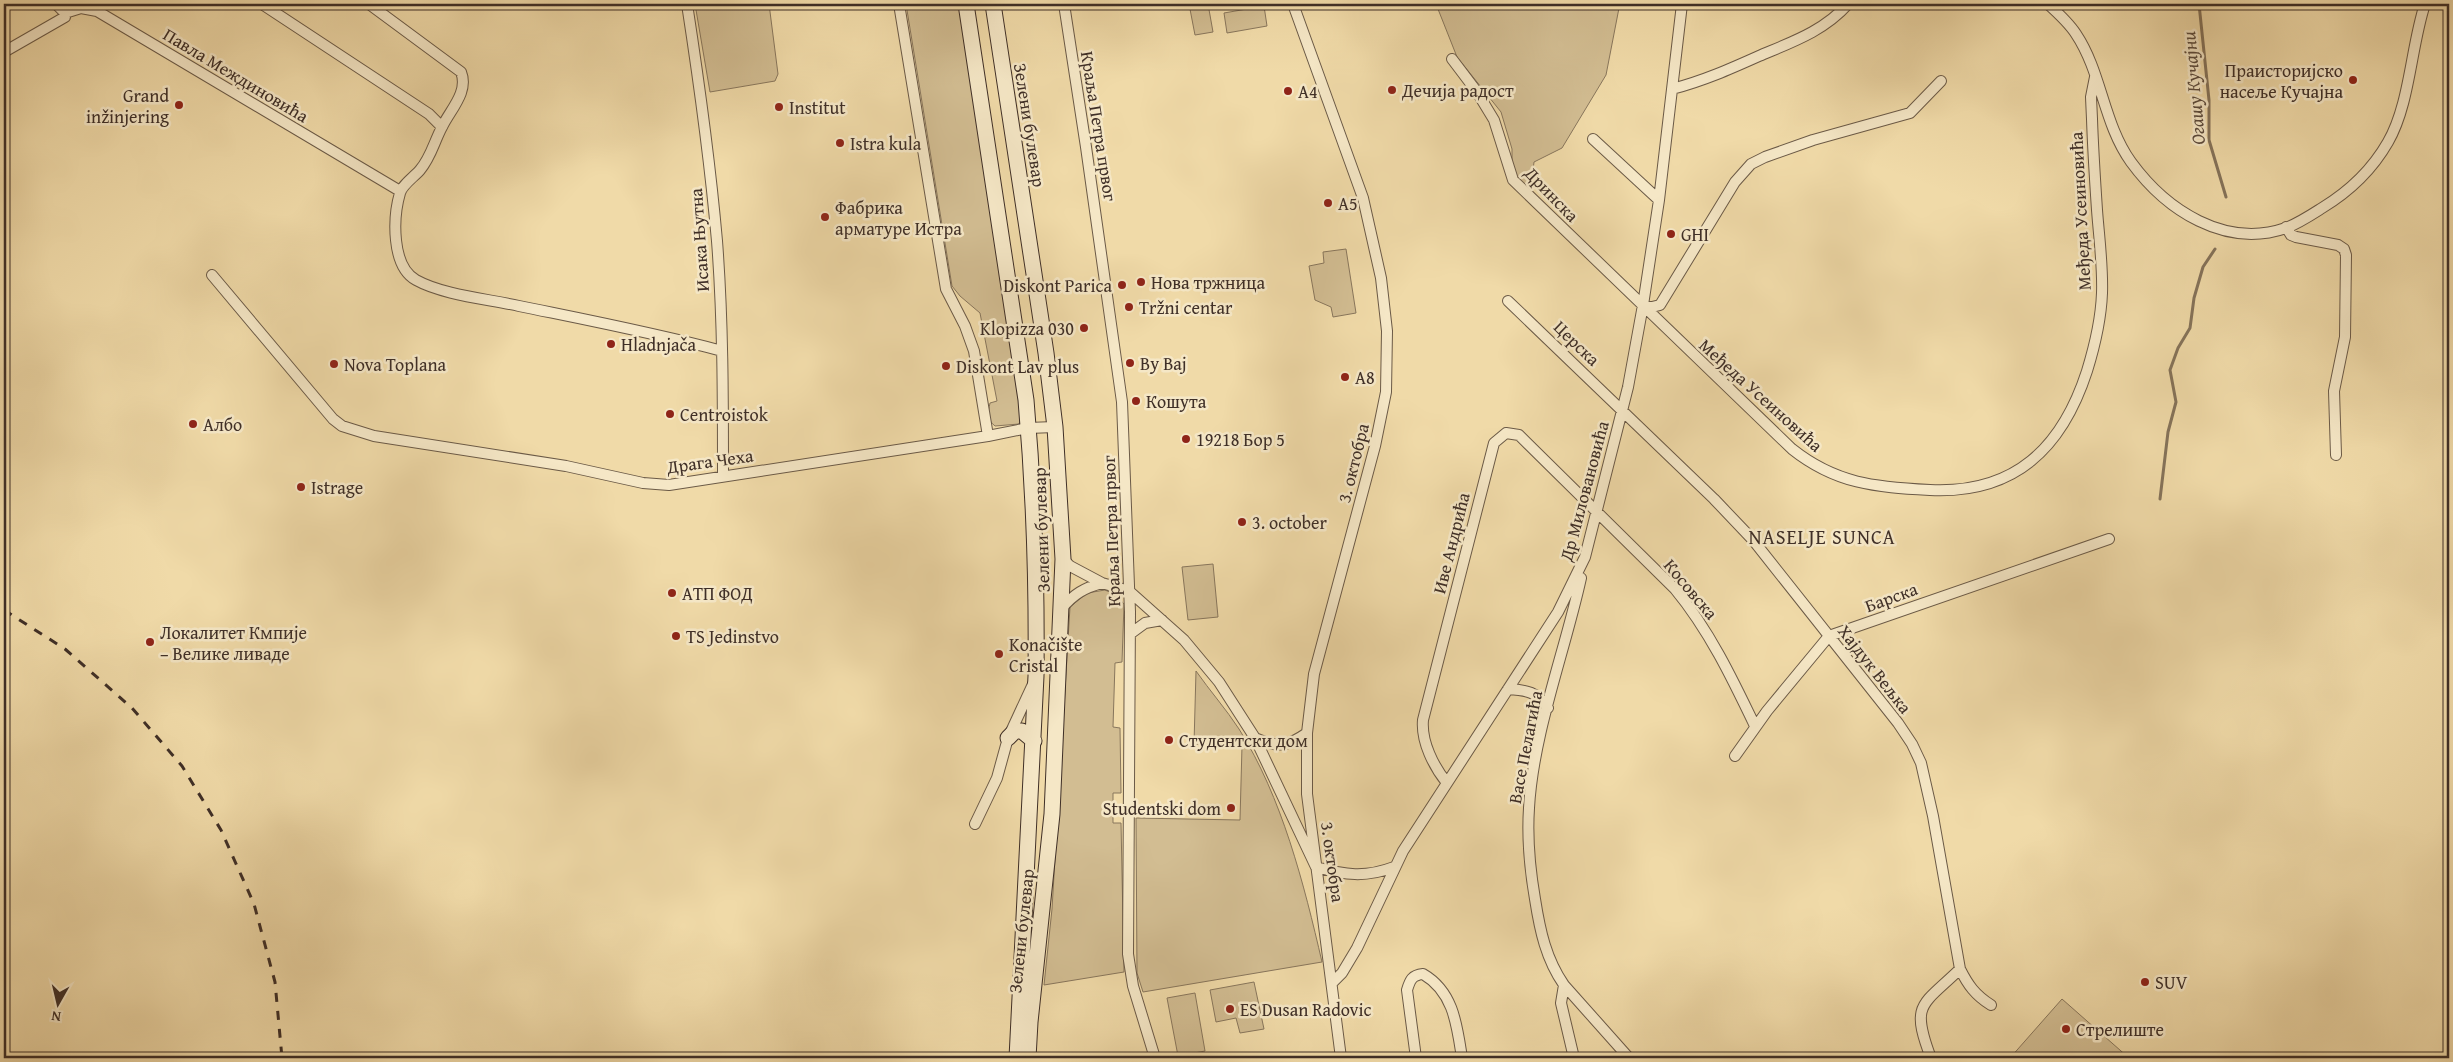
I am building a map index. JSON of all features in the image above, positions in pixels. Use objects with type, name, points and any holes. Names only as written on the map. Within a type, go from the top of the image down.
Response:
[{"type":"street","points":[[56,4],[65,13]]},
{"type":"street","points":[[262,4],[429,114],[442,127]]},
{"type":"street","points":[[370,4],[461,72],[463,86],[428,160],[400,191],[395,237],[396,249],[404,270],[418,281],[458,293],[616,325],[722,351]]},
{"type":"street","name":"Исака Њутна","points":[[687,4],[701,99],[716,233],[722,351],[723,476]]},
{"type":"street","points":[[899,4],[946,289],[965,326],[974,351],[988,436]]},
{"type":"street","name":"Зелени булевар","points":[[966,4],[1025,391],[1028,428],[1036,625],[1036,676],[1017,1058]]},
{"type":"street","name":"Зелени булевар","points":[[993,4],[1046,353],[1055,427],[1062,559],[1062,608],[1052,804],[1028,1058]]},
{"type":"street","name":"Краља Петра првог","points":[[1064,4],[1122,402],[1130,591],[1128,954],[1133,986],[1155,1058]]},
{"type":"street","name":"3. октобра","points":[[1293,4],[1350,158],[1370,223],[1386,308],[1388,353],[1386,392],[1376,446],[1314,674],[1307,733],[1307,794],[1341,1058]]},
{"type":"street","name":"Др Миловановића","points":[[1332,982],[1342,972],[1356,948],[1394,867],[1558,612],[1585,557],[1622,411],[1643,305],[1659,200],[1682,4]]},
{"type":"street","points":[[1672,89],[1713,76],[1800,39],[1832,20],[1848,4]]},
{"type":"street","points":[[2048,4],[2076,34],[2095,77],[2106,113],[2121,147],[2141,175],[2166,200],[2202,224],[2220,230],[2244,234],[2286,228],[2328,204],[2358,182],[2389,141],[2401,111],[2425,4]]},
{"type":"street","name":"Павла Междиновића","points":[[4,52],[65,17],[65,13],[81,8],[97,10],[400,191]]},
{"type":"street","name":"Дринска","points":[[1452,59],[1477,92],[1494,120],[1512,180],[1643,305]]},
{"type":"street","name":"Међеда Усеиновића","points":[[1643,305],[1689,352],[1792,449],[1805,460],[1829,474],[1854,482],[1881,486],[1948,491],[1982,485],[2010,474],[2041,452],[2063,428],[2081,388],[2094,348],[2100,321],[2102,292],[2091,97],[2095,77]]},
{"type":"street","points":[[1643,305],[1652,307],[1660,305],[1735,182],[1752,164],[1765,157],[1813,140],[1881,123],[1910,113],[1941,81]]},
{"type":"street","points":[[1593,139],[1659,200]]},
{"type":"street","points":[[2286,228],[2291,235],[2296,237],[2338,245],[2344,249],[2346,255],[2345,337],[2334,391],[2336,455]]},
{"type":"street","name":"Драга Чеха","points":[[212,275],[333,419],[342,426],[374,436],[566,466],[642,483],[669,485],[988,436],[1028,428],[1055,427]]},
{"type":"street","name":"Церска","points":[[1508,300],[1622,411]]},
{"type":"street","name":"Хајдук Вељка","points":[[1622,411],[1753,540],[1898,723],[1912,744],[1921,763],[1933,816],[1960,969],[1969,987],[1991,1005]]},
{"type":"street","name":"Иве Андрића","points":[[1447,783],[1440,774],[1428,747],[1423,733],[1423,720],[1497,440],[1506,433],[1519,436],[1577,490],[1597,513]]},
{"type":"street","name":"Косовска","points":[[1597,513],[1675,589],[1692,610],[1710,637],[1755,726]]},
{"type":"street","name":"Барска","points":[[1829,636],[2109,539]]},
{"type":"street","name":"Васе Пелагића","points":[[1585,557],[1533,775],[1529,808],[1529,843],[1539,927],[1554,971],[1564,985],[1630,1058]]},
{"type":"street","points":[[1062,559],[1070,566],[1102,584],[1130,591],[1184,640],[1219,682],[1255,738],[1316,867],[1351,875],[1381,872],[1394,867]]},
{"type":"street","points":[[1062,608],[1076,593],[1087,587],[1102,584]]},
{"type":"street","points":[[1130,634],[1145,623],[1162,620]]},
{"type":"street","points":[[1734,756],[1755,726],[1829,636]]},
{"type":"street","points":[[976,824],[997,778],[1008,738],[1036,676]]},
{"type":"street","points":[[1508,689],[1530,691],[1542,699],[1548,708]]},
{"type":"street","points":[[1008,738],[1015,732],[1022,732],[1034,741]]},
{"type":"street","points":[[1255,738],[1276,745],[1289,744],[1307,733]]},
{"type":"street","points":[[1931,1058],[1921,1031],[1921,1008],[1925,1001],[1960,969]]},
{"type":"street","points":[[1416,1058],[1407,990],[1410,980],[1417,975],[1423,974],[1432,980],[1448,998],[1454,1012],[1462,1058]]},
{"type":"street","points":[[1564,985],[1561,1003],[1574,1058]]},
{"type":"shaded area","points":[[695,4],[769,4],[778,74],[775,81],[710,92]]},
{"type":"shaded area","points":[[906,4],[960,4],[1023,412],[1019,424],[995,426],[989,418],[990,403],[997,401],[980,313],[960,296],[952,286]]},
{"type":"shaded area","points":[[1189,4],[1208,4],[1213,32],[1195,35]]},
{"type":"shaded area","points":[[1436,4],[1617,4],[1619,8],[1606,75],[1562,148],[1534,162],[1530,195],[1512,171],[1512,149],[1501,112],[1457,57]]},
{"type":"shaded area","points":[[1264,6],[1267,26],[1227,33],[1224,13]]},
{"type":"shaded area","points":[[1346,249],[1356,313],[1333,317],[1331,307],[1315,300],[1309,266],[1324,263],[1323,252]]},
{"type":"shaded area","points":[[1213,564],[1218,617],[1188,620],[1182,567]]},
{"type":"shaded area","points":[[1105,590],[1116,595],[1124,604],[1122,662],[1115,663],[1113,727],[1120,728],[1121,793],[1113,793],[1113,823],[1121,823],[1124,972],[1044,985],[1052,909],[1070,607],[1087,593]]},
{"type":"shaded area","points":[[1196,671],[1239,729],[1268,783],[1290,842],[1322,962],[1143,992],[1137,973],[1136,818],[1240,820],[1242,746],[1194,744]]},
{"type":"shaded area","points":[[1254,982],[1264,1029],[1240,1033],[1236,1018],[1216,1022],[1210,990]]},
{"type":"shaded area","points":[[1195,993],[1205,1051],[1178,1056],[1167,998]]},
{"type":"shaded area","name":"Стрелиште","points":[[2062,999],[2129,1058],[2010,1058]]},
{"type":"waterway","name":"Огашу Кучајни","points":[[2199,4],[2209,100],[2209,140],[2226,197]]},
{"type":"waterway","name":"Огашу Кучајни","points":[[2160,499],[2168,432],[2176,402],[2170,370],[2178,348],[2190,328],[2194,298],[2203,267],[2215,249]]},
{"type":"railway","points":[[4,610],[65,649],[132,708],[182,766],[221,830],[254,904],[275,982],[282,1058]]},
{"type":"place","name":"Праисторијско насеље Кучајна","points":[[2353,80]]},
{"type":"place","name":"Дечија радост","points":[[1392,90]]},
{"type":"place","name":"A4","points":[[1288,91]]},
{"type":"place","name":"Grand inžinjering","points":[[179,105]]},
{"type":"place","name":"Institut","points":[[779,107]]},
{"type":"place","name":"Istra kula","points":[[840,143]]},
{"type":"place","name":"A5","points":[[1328,203]]},
{"type":"place","name":"Фабрика арматуре Истра","points":[[825,217]]},
{"type":"place","name":"GHI","points":[[1671,234]]},
{"type":"place","name":"Нова тржница","points":[[1141,282]]},
{"type":"place","name":"Diskont Parica","points":[[1122,285]]},
{"type":"place","name":"Tržni centar","points":[[1129,307]]},
{"type":"place","name":"Klopizza 030","points":[[1084,328]]},
{"type":"place","name":"Hladnjača","points":[[611,344]]},
{"type":"place","name":"By Baj","points":[[1130,363]]},
{"type":"place","name":"Nova Toplana","points":[[334,364]]},
{"type":"place","name":"Diskont Lav plus","points":[[946,366]]},
{"type":"place","name":"A8","points":[[1345,377]]},
{"type":"place","name":"Кошута","points":[[1136,401]]},
{"type":"place","name":"Centroistok","points":[[670,414]]},
{"type":"place","name":"Албо","points":[[193,424]]},
{"type":"place","name":"19218 Бор 5","points":[[1186,439]]},
{"type":"place","name":"Istrage","points":[[301,487]]},
{"type":"place","name":"3. october","points":[[1242,522]]},
{"type":"place","name":"АТП ФОД","points":[[672,593]]},
{"type":"place","name":"TS Jedinstvo","points":[[676,636]]},
{"type":"place","name":"Локалитет Кмпије – Велике ливаде","points":[[150,642]]},
{"type":"place","name":"Konačište Cristal","points":[[999,654]]},
{"type":"place","name":"Студентски дом","points":[[1169,740]]},
{"type":"place","name":"Studentski dom","points":[[1231,808]]},
{"type":"place","name":"SUV","points":[[2145,982]]},
{"type":"place","name":"ES Dusan Radovic","points":[[1230,1009]]},
{"type":"place","name":"Стрелиште","points":[[2066,1029]]},
{"type":"district","name":"NASELJE SUNCA","points":[[1822,536]]}]
